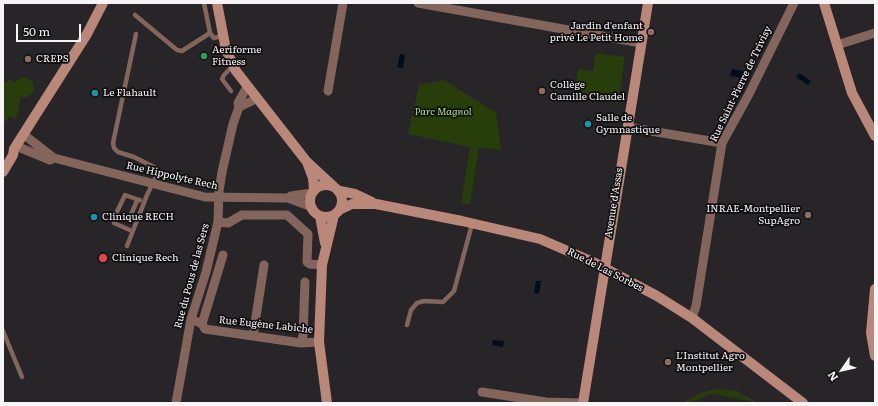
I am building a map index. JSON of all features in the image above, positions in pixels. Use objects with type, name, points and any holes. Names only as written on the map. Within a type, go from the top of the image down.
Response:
[{"type":"street","points":[[3,172],[13,155],[15,147],[86,34],[103,3]]},
{"type":"street","points":[[217,3],[222,36],[234,66],[247,87],[307,162],[336,189],[343,201],[337,213],[325,249],[322,265],[319,342],[327,403]]},
{"type":"street","points":[[328,91],[343,3]]},
{"type":"street","points":[[418,3],[641,43]]},
{"type":"street","name":"Avenue d'Assas","points":[[582,403],[648,3]]},
{"type":"street","name":"Rue Saint-Pierre de Trivisy","points":[[692,318],[696,306],[722,143],[749,94],[794,3]]},
{"type":"street","points":[[824,3],[852,93],[875,136]]},
{"type":"street","points":[[837,45],[875,33]]},
{"type":"street","name":"Rue du Pous de las Sers","points":[[176,403],[191,319],[206,272],[218,222],[222,172],[233,124],[239,107],[238,103],[247,87]]},
{"type":"street","points":[[239,107],[256,99]]},
{"type":"street","points":[[627,127],[722,143]]},
{"type":"street","name":"Rue Hippolyte Rech","points":[[23,134],[54,158],[153,184],[219,198],[288,198],[312,207]]},
{"type":"street","points":[[3,158],[8,151],[15,147]]},
{"type":"street","name":"Rue Hippolyte Rech","points":[[15,147],[50,160],[54,158]]},
{"type":"street","points":[[307,162],[313,178],[313,192],[310,202],[312,207],[320,216],[324,227],[325,249]]},
{"type":"street","points":[[313,192],[322,185],[336,189]]},
{"type":"street","name":"Rue de Las Sorbes","points":[[336,189],[360,196],[376,204]]},
{"type":"street","name":"Rue Hippolyte Rech","points":[[288,198],[291,196],[313,192]]},
{"type":"street","name":"Rue de Las Sorbes","points":[[337,213],[352,204],[376,204],[472,223],[540,239],[593,262],[657,296],[692,318],[803,403]]},
{"type":"street","points":[[320,216],[337,213]]},
{"type":"street","points":[[218,222],[228,223],[242,215],[287,215],[308,234],[307,262],[310,264],[322,265]]},
{"type":"street","points":[[202,324],[223,255]]},
{"type":"street","points":[[253,336],[264,265]]},
{"type":"street","points":[[301,342],[303,336],[305,282]]},
{"type":"street","points":[[875,289],[871,333],[875,356]]},
{"type":"street","name":"Rue Eugène Labiche","points":[[191,319],[202,324],[205,329],[301,342],[319,342]]},
{"type":"street","points":[[482,392],[546,402],[582,403]]},
{"type":"lane","points":[[204,3],[210,33],[214,38],[222,36]]},
{"type":"lane","points":[[136,16],[177,50],[182,51],[210,33]]},
{"type":"lane","points":[[127,246],[132,231],[157,175],[154,167],[134,157],[118,152],[114,148],[113,143],[136,34]]},
{"type":"lane","points":[[231,91],[222,79],[224,75],[234,66]]},
{"type":"lane","points":[[132,231],[114,223],[114,218],[125,194],[139,200],[146,198]]},
{"type":"lane","points":[[129,219],[139,200]]},
{"type":"lane","points":[[407,325],[411,310],[417,303],[424,301],[443,302],[454,291],[472,223]]},
{"type":"lane","points":[[3,330],[22,378]]},
{"type":"green space","points":[[596,53],[625,57],[618,103],[574,97],[578,69],[593,71]]},
{"type":"green space","points":[[23,77],[33,82],[34,92],[28,97],[21,97],[16,119],[9,116],[3,124],[3,81],[7,83],[8,79],[15,82]]},
{"type":"green space","name":"Parc Magnol","points":[[444,80],[496,113],[501,150],[479,147],[470,204],[461,203],[470,147],[408,134],[419,85]]},
{"type":"green space","points":[[718,389],[737,391],[758,403],[715,394],[708,395],[691,403],[682,403],[700,393]]},
{"type":"water","points":[[400,54],[405,55],[403,68],[397,67]]},
{"type":"water","points":[[732,69],[746,72],[745,78],[730,76]]},
{"type":"water","points":[[799,73],[811,81],[808,85],[796,77]]},
{"type":"water","points":[[536,281],[541,281],[539,294],[534,293]]},
{"type":"water","points":[[493,340],[504,341],[503,347],[492,345]]},
{"type":"place","name":"Jardin d'enfant privé Le Petit Home","points":[[651,32]]},
{"type":"place","name":"Aeriforme Fitness","points":[[204,56]]},
{"type":"place","name":"CREPS","points":[[28,59]]},
{"type":"place","name":"Collège Camille Claudel","points":[[542,91]]},
{"type":"place","name":"Le Flahault","points":[[95,93]]},
{"type":"place","name":"Salle de Gymnastique","points":[[588,124]]},
{"type":"place","name":"INRAE-Montpellier SupAgro","points":[[808,215]]},
{"type":"place","name":"Clinique RECH","points":[[94,217]]},
{"type":"place","name":"Clinique Rech","points":[[103,258]]},
{"type":"place","name":"L'Institut Agro Montpellier","points":[[668,362]]}]
